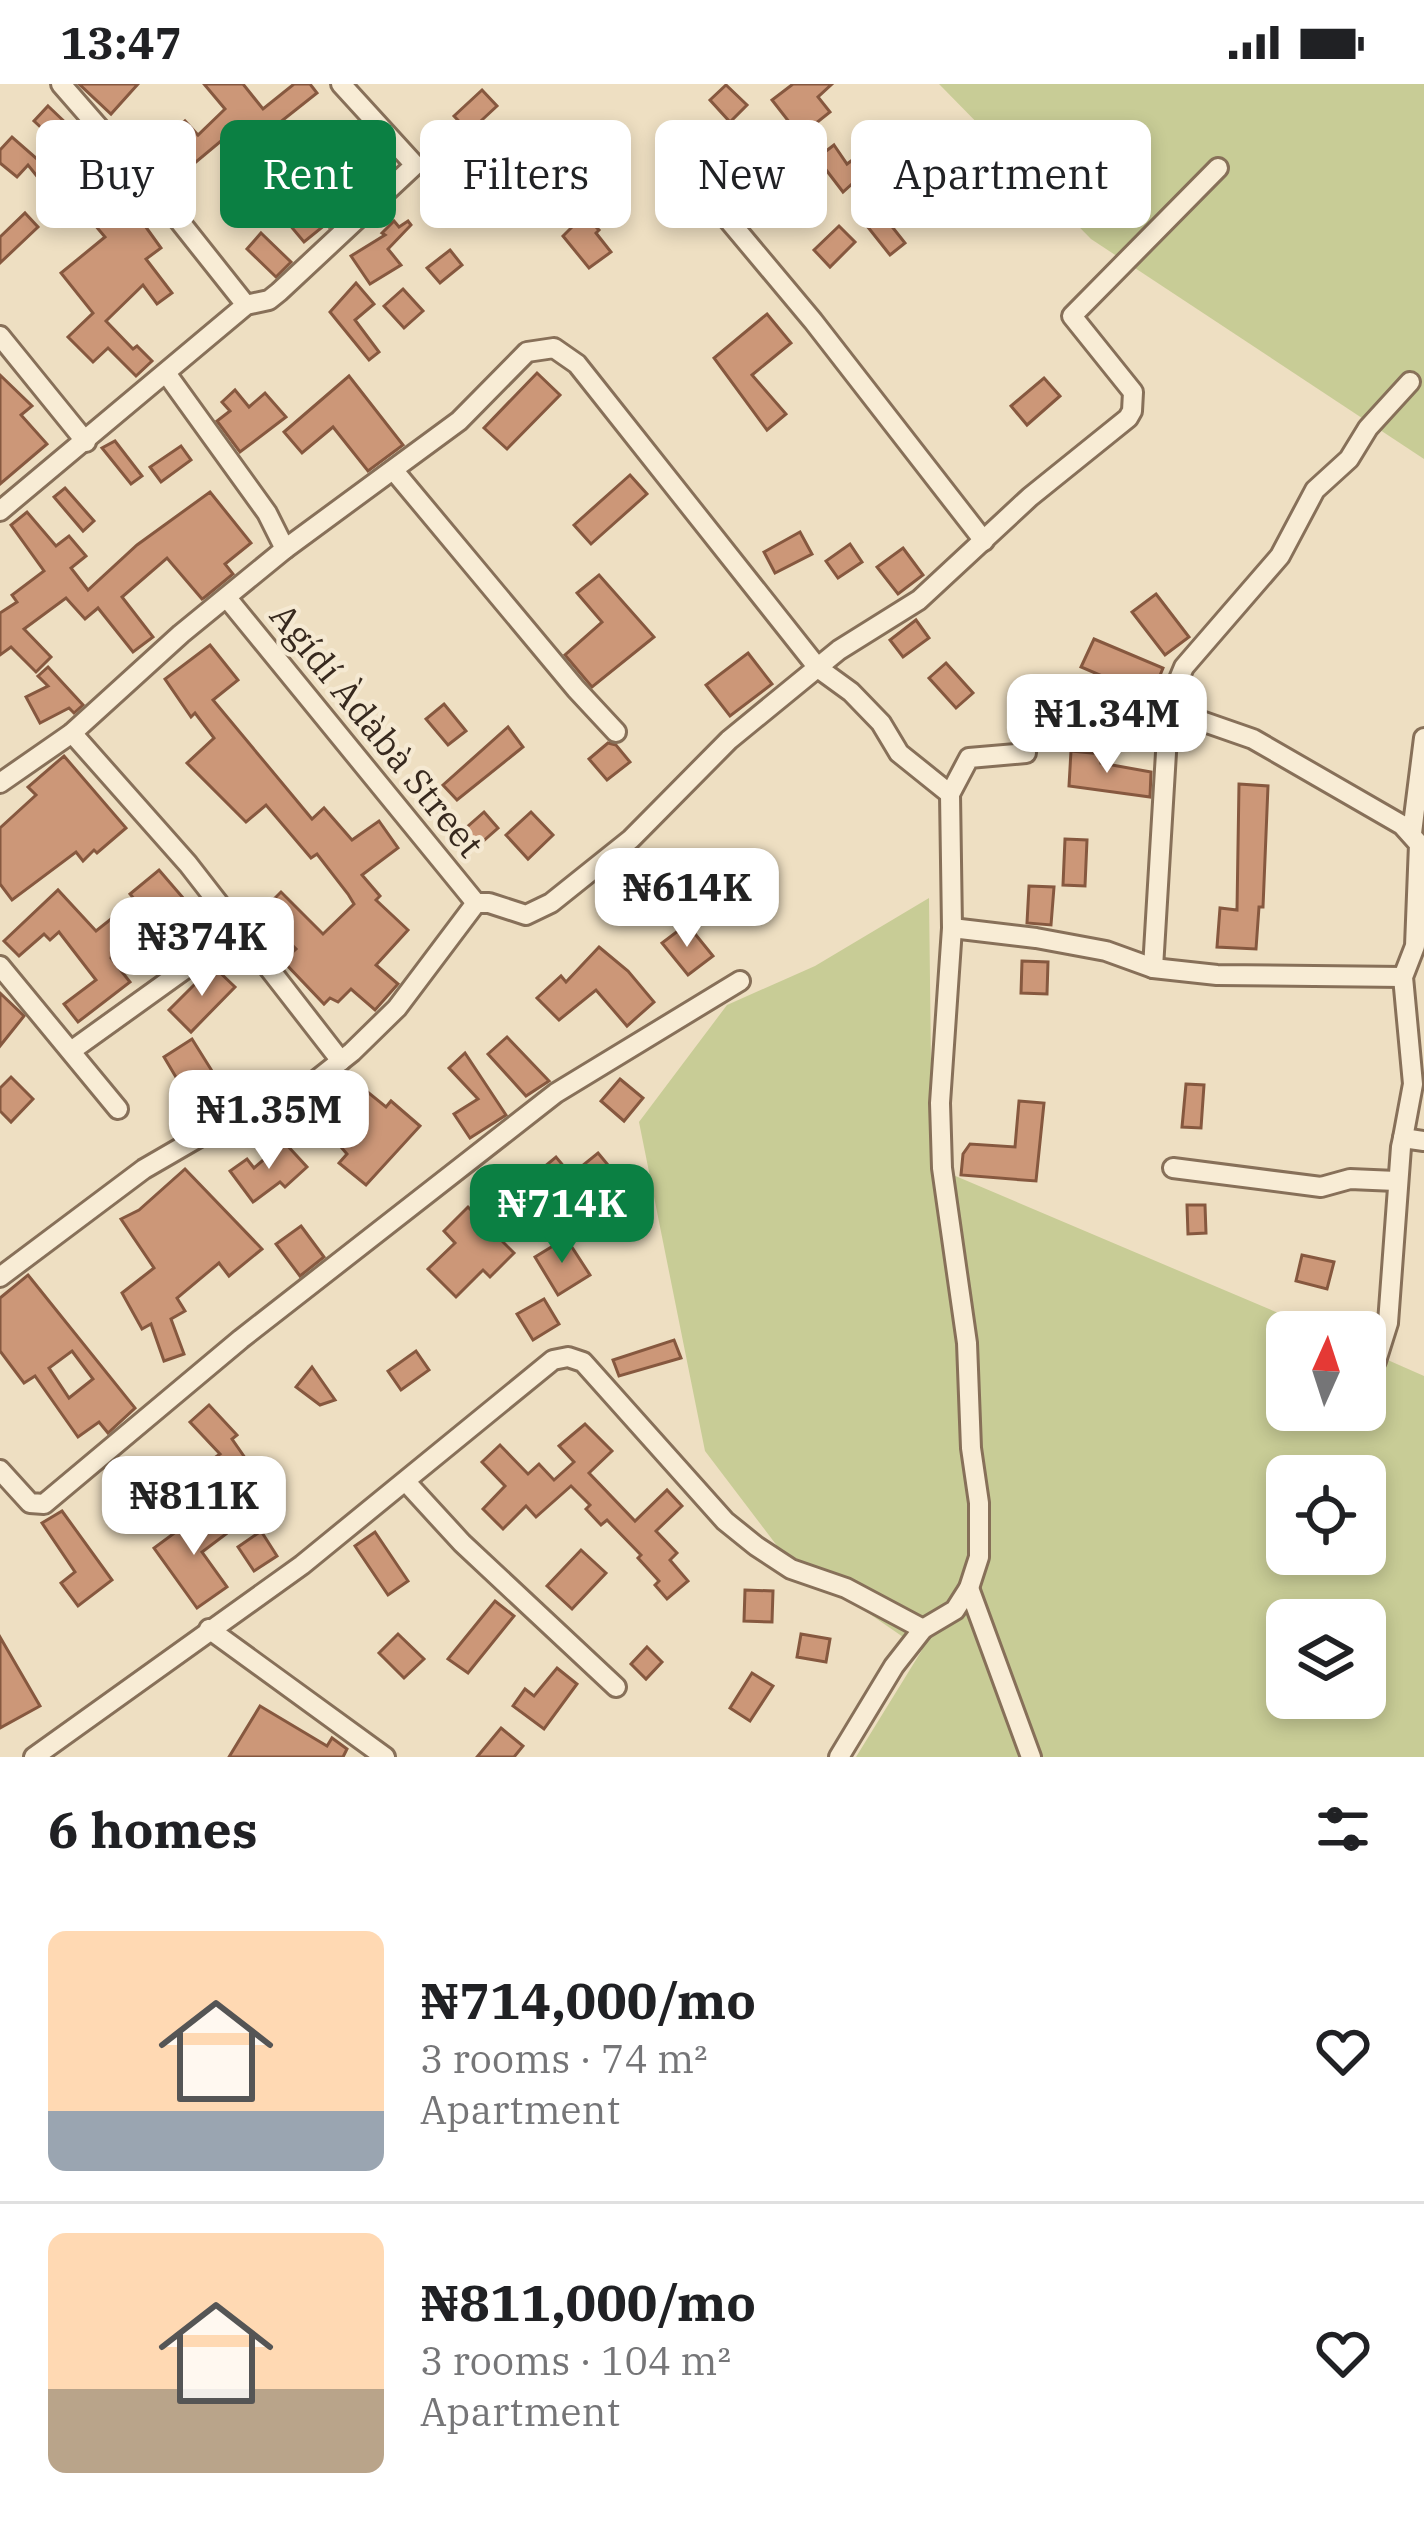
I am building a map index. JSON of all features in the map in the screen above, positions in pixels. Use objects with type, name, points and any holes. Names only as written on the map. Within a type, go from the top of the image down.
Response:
[{"type":"street","points":[[61,84],[246,305]]},
{"type":"street","points":[[0,511],[246,305],[269,300],[279,292],[415,165],[341,84]]},
{"type":"street","points":[[0,1276],[145,1169],[213,1129],[299,1094],[397,1008],[476,903],[489,902],[526,915],[551,903],[632,839],[729,740],[839,650],[919,600],[1132,411],[1133,392],[1072,316],[1218,168]]},
{"type":"street","points":[[735,228],[984,541]]},
{"type":"street","points":[[0,336],[86,442]]},
{"type":"street","points":[[0,783],[72,734],[181,634],[285,549],[459,421],[526,352],[554,348],[564,352],[818,668],[851,692],[881,723],[898,753],[950,794]]},
{"type":"street","points":[[166,373],[267,513],[285,549]]},
{"type":"street","points":[[1153,968],[1169,703],[1184,667],[1280,556],[1315,490],[1349,459],[1368,428],[1410,382]]},
{"type":"street","points":[[395,472],[616,732]]},
{"type":"street","name":"Agídí Àdàbà Street","points":[[227,598],[476,903]]},
{"type":"street","points":[[1169,703],[1187,716],[1253,739],[1412,832],[1419,844],[1420,946],[1403,977],[1413,1084],[1396,1181],[1386,1329]]},
{"type":"street","points":[[72,734],[188,864],[341,1060]]},
{"type":"street","points":[[1412,832],[1424,738]]},
{"type":"street","points":[[839,1757],[894,1666],[923,1629],[955,1610],[969,1588],[979,1557],[967,1342],[941,1146],[952,928],[950,794],[969,758],[1026,753]]},
{"type":"street","points":[[952,928],[1106,951],[1153,968],[1217,975],[1403,977]]},
{"type":"street","points":[[71,1052],[238,931]]},
{"type":"street","points":[[3,976],[118,1108]]},
{"type":"street","points":[[0,1470],[30,1504],[44,1504],[241,1339],[556,1093],[740,981]]},
{"type":"street","points":[[1403,1138],[1424,1141]]},
{"type":"street","points":[[1173,1168],[1322,1187],[1350,1179],[1396,1181]]},
{"type":"street","points":[[34,1757],[302,1565],[553,1360],[568,1357],[583,1362],[725,1521],[756,1546],[791,1569],[846,1588],[923,1629]]},
{"type":"street","points":[[407,1483],[462,1543],[616,1687]]},
{"type":"street","points":[[969,1588],[1031,1757]]},
{"type":"street","points":[[208,1630],[386,1757]]},
{"type":"green space","points":[[939,84],[1424,84],[1424,459],[1080,228],[1151,228],[1151,120],[974,120]]},
{"type":"green space","points":[[929,898],[931,1063],[939,1169],[1274,1311],[1266,1311],[1266,1431],[1386,1431],[1386,1359],[1424,1376],[1424,1757],[856,1757],[922,1650],[784,1555],[705,1451],[639,1122],[727,1005],[815,966]]},
{"type":"building","points":[[79,84],[138,84],[111,114]]},
{"type":"building","points":[[204,84],[243,84],[263,109],[294,84],[310,84],[317,93],[283,120],[220,120],[220,142],[196,162],[196,133],[225,109]]},
{"type":"building","points":[[793,84],[832,84],[818,97],[830,112],[820,120],[788,120],[772,100]]},
{"type":"building","points":[[726,85],[747,105],[728,120],[710,100]]},
{"type":"building","points":[[482,90],[497,106],[482,120],[454,116]]},
{"type":"building","points":[[48,106],[63,120],[36,123]]},
{"type":"building","points":[[12,137],[36,158],[36,175],[28,165],[17,177],[0,163],[0,150]]},
{"type":"building","points":[[834,145],[847,164],[851,161],[851,185],[843,192],[827,171],[827,150]]},
{"type":"building","points":[[25,213],[37,228],[0,263],[0,237]]},
{"type":"building","points":[[408,221],[411,225],[388,249],[401,265],[370,284],[351,256],[385,235],[382,233],[396,228],[396,223],[399,227]]},
{"type":"building","points":[[839,226],[855,242],[830,267],[814,250]]},
{"type":"building","points":[[97,228],[147,228],[161,248],[146,259],[172,293],[157,304],[143,285],[106,321],[152,361],[136,376],[108,348],[93,362],[68,337],[93,313],[61,273],[105,237]]},
{"type":"building","points":[[292,228],[321,228],[304,242]]},
{"type":"building","points":[[571,228],[597,228],[611,252],[589,268],[563,236]]},
{"type":"building","points":[[869,228],[893,228],[905,243],[890,255]]},
{"type":"building","points":[[261,233],[291,262],[276,277],[247,249]]},
{"type":"building","points":[[450,250],[462,265],[440,283],[427,268]]},
{"type":"building","points":[[356,283],[374,304],[355,320],[379,352],[369,360],[330,312]]},
{"type":"building","points":[[403,289],[423,311],[404,328],[384,306]]},
{"type":"building","points":[[767,314],[791,343],[752,375],[786,414],[767,430],[714,358]]},
{"type":"building","points":[[537,373],[560,395],[507,449],[484,428]]},
{"type":"building","points":[[0,375],[32,406],[21,415],[47,444],[0,484]]},
{"type":"building","points":[[349,376],[403,445],[368,471],[333,427],[302,453],[284,432]]},
{"type":"building","points":[[1044,378],[1060,396],[1027,425],[1011,406]]},
{"type":"building","points":[[235,390],[249,407],[265,393],[286,417],[240,452],[217,421],[230,411],[222,402]]},
{"type":"building","points":[[115,441],[142,476],[131,484],[102,448]]},
{"type":"building","points":[[181,446],[191,460],[161,482],[150,467]]},
{"type":"building","points":[[630,475],[647,494],[591,544],[574,525]]},
{"type":"building","points":[[65,488],[94,521],[83,531],[54,497]]},
{"type":"building","points":[[210,492],[251,543],[225,564],[233,574],[205,597],[167,558],[122,597],[153,637],[133,652],[98,608],[85,619],[66,598],[24,629],[51,657],[36,672],[11,647],[0,655],[0,613],[17,602],[12,595],[44,571],[11,525],[27,512],[56,546],[69,536],[86,556],[71,568],[88,590],[137,545]]},
{"type":"building","points":[[800,532],[812,554],[775,573],[764,552]]},
{"type":"building","points":[[850,544],[862,562],[838,578],[826,561]]},
{"type":"building","points":[[903,548],[923,575],[898,594],[877,567]]},
{"type":"building","points":[[599,575],[654,637],[592,687],[565,655],[602,622],[577,593]]},
{"type":"building","points":[[1156,594],[1189,637],[1165,655],[1132,612]]},
{"type":"building","points":[[916,620],[929,638],[903,657],[890,640]]},
{"type":"building","points":[[1094,639],[1163,668],[1151,697],[1081,667]]},
{"type":"building","points":[[210,645],[238,680],[213,700],[312,819],[324,808],[352,840],[379,821],[398,848],[362,875],[380,896],[376,900],[408,930],[376,965],[398,984],[375,1010],[351,989],[338,1002],[330,998],[324,1004],[283,961],[296,949],[260,913],[281,892],[323,934],[354,904],[348,894],[317,854],[311,858],[266,805],[246,822],[187,763],[214,738],[195,713],[191,717],[165,679]]},
{"type":"building","points":[[748,653],[772,684],[730,716],[706,685]]},
{"type":"building","points":[[946,663],[973,693],[956,708],[929,678]]},
{"type":"building","points":[[48,667],[83,705],[74,713],[69,708],[40,723],[26,697],[48,686],[38,676]]},
{"type":"building","points":[[444,704],[466,731],[448,745],[426,719]]},
{"type":"building","points":[[508,727],[523,747],[457,800],[443,785]]},
{"type":"building","points":[[608,743],[616,745],[630,762],[607,780],[589,759]]},
{"type":"building","points":[[1071,751],[1102,754],[1101,763],[1151,772],[1150,797],[1069,786]]},
{"type":"building","points":[[64,756],[126,828],[83,861],[76,852],[12,900],[0,884],[0,828],[36,795],[28,787]]},
{"type":"building","points":[[1239,784],[1268,786],[1263,907],[1259,907],[1256,949],[1217,947],[1220,908],[1237,910]]},
{"type":"building","points":[[484,812],[498,828],[472,851],[458,835]]},
{"type":"building","points":[[531,812],[553,835],[528,859],[506,835]]},
{"type":"building","points":[[1065,839],[1087,840],[1085,886],[1063,885]]},
{"type":"building","points":[[159,870],[184,899],[112,953],[130,982],[78,1022],[64,1004],[96,980],[59,932],[50,940],[44,934],[19,956],[4,941],[58,890],[96,931],[135,900],[130,894]]},
{"type":"building","points":[[1029,886],[1054,887],[1051,925],[1027,923]]},
{"type":"building","points":[[687,924],[713,956],[688,975],[662,943]]},
{"type":"building","points":[[599,947],[654,1002],[627,1026],[596,990],[559,1020],[537,998],[561,976],[566,982]]},
{"type":"building","points":[[1022,961],[1048,962],[1047,994],[1021,993]]},
{"type":"building","points":[[213,966],[235,987],[191,1032],[169,1010]]},
{"type":"building","points":[[0,993],[24,1016],[0,1046]]},
{"type":"building","points":[[507,1037],[549,1081],[526,1096],[488,1054]]},
{"type":"building","points":[[192,1039],[212,1071],[183,1089],[164,1057]]},
{"type":"building","points":[[465,1053],[506,1115],[470,1138],[454,1114],[478,1099],[449,1068]]},
{"type":"building","points":[[11,1077],[33,1099],[11,1122],[0,1111],[0,1088]]},
{"type":"building","points":[[349,1077],[386,1107],[391,1101],[420,1126],[366,1185],[339,1163],[347,1154],[310,1111],[328,1096],[331,1099]]},
{"type":"building","points":[[620,1079],[643,1098],[624,1121],[601,1101]]},
{"type":"building","points":[[1186,1084],[1204,1085],[1201,1128],[1182,1127]]},
{"type":"building","points":[[1019,1101],[1044,1103],[1036,1181],[961,1175],[963,1154],[970,1144],[1015,1147]]},
{"type":"building","points":[[284,1142],[307,1167],[285,1187],[280,1182],[253,1202],[230,1171],[247,1159],[254,1168]]},
{"type":"building","points":[[598,1153],[618,1177],[568,1219],[532,1177],[556,1157],[571,1175]]},
{"type":"building","points":[[185,1169],[262,1249],[229,1276],[219,1263],[177,1298],[185,1311],[171,1319],[184,1354],[164,1361],[151,1324],[142,1329],[122,1293],[154,1268],[121,1219],[139,1210]]},
{"type":"building","points":[[1187,1205],[1205,1205],[1206,1233],[1188,1234]]},
{"type":"building","points":[[468,1207],[514,1253],[490,1277],[483,1270],[456,1297],[428,1269],[455,1243],[444,1231]]},
{"type":"building","points":[[301,1226],[324,1257],[300,1276],[276,1244]]},
{"type":"building","points":[[566,1238],[590,1275],[558,1295],[535,1257]]},
{"type":"building","points":[[1302,1255],[1334,1262],[1327,1289],[1296,1281]]},
{"type":"building","points":[[28,1275],[135,1408],[108,1433],[99,1422],[78,1437],[35,1376],[24,1383],[0,1351],[0,1298]],"holes":[[[72,1351],[93,1379],[69,1398],[49,1368]]]},
{"type":"building","points":[[544,1299],[559,1324],[533,1340],[517,1314]]},
{"type":"building","points":[[674,1340],[681,1358],[619,1376],[613,1360]]},
{"type":"building","points":[[416,1351],[429,1370],[401,1390],[388,1371]]},
{"type":"building","points":[[312,1367],[335,1400],[320,1405],[296,1387]]},
{"type":"building","points":[[209,1405],[237,1435],[232,1439],[248,1462],[220,1481],[207,1463],[220,1454],[190,1422]]},
{"type":"building","points":[[585,1424],[612,1451],[589,1473],[635,1521],[667,1490],[682,1506],[656,1531],[677,1553],[670,1560],[688,1581],[667,1599],[655,1585],[659,1581],[638,1558],[641,1555],[607,1520],[601,1525],[571,1486],[536,1517],[526,1506],[503,1529],[483,1509],[505,1486],[482,1462],[500,1445],[528,1474],[539,1464],[554,1480],[574,1462],[559,1446]]},
{"type":"building","points":[[207,1509],[226,1534],[202,1552],[227,1587],[197,1608],[154,1548]]},
{"type":"building","points":[[62,1511],[112,1580],[78,1606],[61,1583],[75,1572],[42,1523]]},
{"type":"building","points":[[261,1531],[277,1556],[254,1571],[238,1547]]},
{"type":"building","points":[[375,1532],[408,1581],[388,1595],[355,1546]]},
{"type":"building","points":[[581,1550],[606,1573],[572,1609],[547,1586]]},
{"type":"building","points":[[745,1590],[773,1591],[772,1622],[744,1621]]},
{"type":"building","points":[[495,1601],[514,1616],[468,1673],[448,1659]]},
{"type":"building","points":[[398,1634],[424,1659],[404,1678],[379,1653]]},
{"type":"building","points":[[801,1634],[830,1639],[826,1662],[797,1657]]},
{"type":"building","points":[[0,1637],[40,1706],[0,1728]]},
{"type":"building","points":[[647,1647],[662,1662],[646,1679],[631,1664]]},
{"type":"building","points":[[557,1668],[577,1684],[544,1729],[513,1706],[525,1689],[534,1696]]},
{"type":"building","points":[[752,1673],[773,1686],[750,1721],[730,1708]]},
{"type":"building","points":[[260,1706],[327,1746],[332,1738],[347,1749],[343,1757],[229,1757]]},
{"type":"building","points":[[501,1728],[523,1746],[514,1757],[477,1757]]}]
